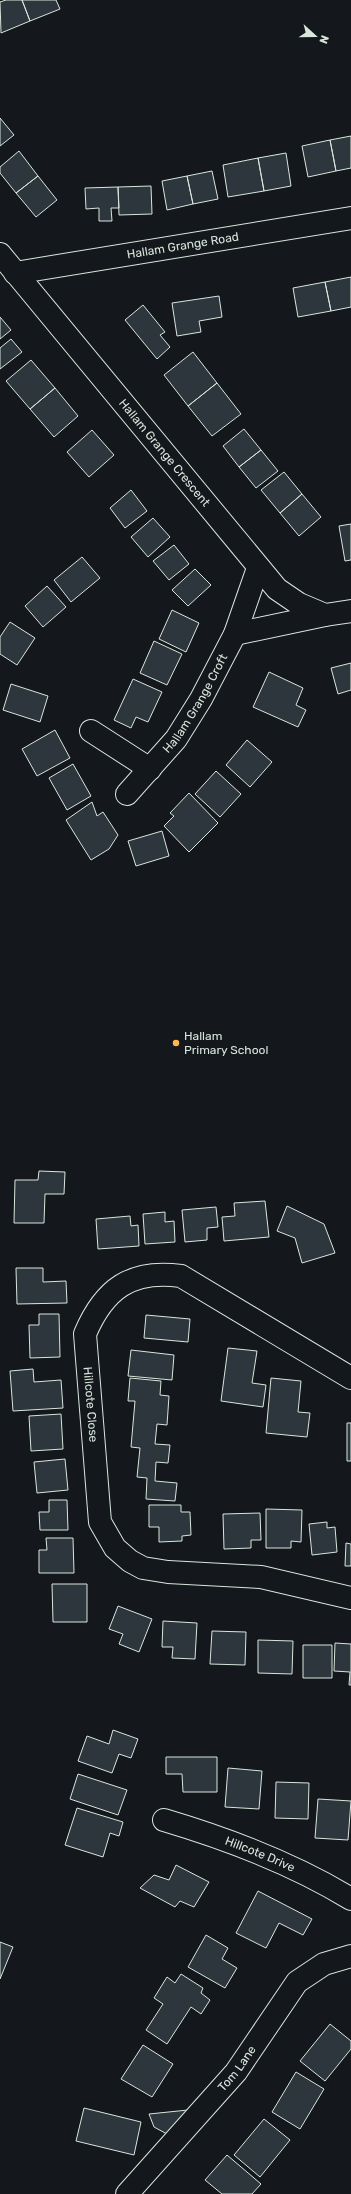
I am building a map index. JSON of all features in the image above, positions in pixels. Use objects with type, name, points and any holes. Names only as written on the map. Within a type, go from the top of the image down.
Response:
[{"type":"street","name":"Hallam Grange Road","points":[[15,273],[351,218]]},
{"type":"street","name":"Hallam Grange Crescent","points":[[0,254],[258,568],[277,589],[299,604],[325,615]]},
{"type":"street","name":"Hallam Grange Croft","points":[[127,794],[150,770],[176,739],[201,699],[235,634],[258,568]]},
{"type":"street","points":[[235,634],[351,610]]},
{"type":"street","points":[[91,731],[150,770]]},
{"type":"street","name":"Hillcote Close","points":[[351,1378],[181,1276],[164,1274],[144,1275],[122,1284],[102,1301],[94,1313],[85,1334],[100,1522],[115,1548],[130,1561],[143,1568],[168,1572],[261,1577],[351,1598]]},
{"type":"street","name":"Hillcote Drive","points":[[164,1820],[206,1832],[286,1865],[351,1898]]},
{"type":"street","name":"Tom Lane","points":[[127,2194],[236,2072],[296,1982],[324,1964],[351,1956]]},
{"type":"building","points":[[6,0],[22,0],[30,21],[1,33],[0,2]]},
{"type":"building","points":[[22,0],[56,0],[60,9],[30,21]]},
{"type":"building","points":[[0,118],[14,135],[0,146]]},
{"type":"building","points":[[351,136],[351,168],[336,171],[330,140]]},
{"type":"building","points":[[330,140],[336,171],[308,177],[302,146]]},
{"type":"building","points":[[19,151],[38,176],[16,193],[0,173],[0,167]]},
{"type":"building","points":[[286,153],[291,186],[264,191],[258,158]]},
{"type":"building","points":[[258,158],[264,191],[228,197],[223,165]]},
{"type":"building","points":[[212,171],[218,199],[193,204],[187,176]]},
{"type":"building","points":[[38,176],[57,200],[36,217],[16,193]]},
{"type":"building","points":[[187,176],[193,204],[167,210],[162,181]]},
{"type":"building","points":[[151,186],[152,214],[119,215],[118,187]]},
{"type":"building","points":[[118,187],[119,208],[111,208],[112,221],[99,221],[99,208],[86,209],[85,188]]},
{"type":"building","points":[[351,277],[351,307],[331,311],[325,282]]},
{"type":"building","points":[[325,282],[331,311],[298,317],[293,288]]},
{"type":"building","points":[[219,296],[222,317],[199,321],[201,332],[177,336],[172,303]]},
{"type":"building","points":[[143,305],[165,332],[160,335],[170,347],[157,359],[125,320]]},
{"type":"building","points":[[0,317],[11,330],[0,339]]},
{"type":"building","points":[[11,339],[22,352],[0,369],[0,348]]},
{"type":"building","points":[[193,352],[217,383],[188,406],[164,375]]},
{"type":"building","points":[[31,360],[55,388],[30,409],[6,381]]},
{"type":"building","points":[[217,383],[241,414],[212,436],[188,406]]},
{"type":"building","points":[[55,388],[78,416],[54,437],[30,409]]},
{"type":"building","points":[[244,429],[261,450],[239,467],[223,446]]},
{"type":"building","points":[[92,430],[114,455],[89,477],[67,452]]},
{"type":"building","points":[[261,450],[278,471],[256,488],[239,467]]},
{"type":"building","points":[[284,472],[302,494],[280,513],[261,490]]},
{"type":"building","points":[[131,490],[147,511],[125,528],[110,508]]},
{"type":"building","points":[[302,494],[321,517],[299,536],[280,513]]},
{"type":"building","points":[[153,518],[170,537],[148,557],[131,537]]},
{"type":"building","points":[[351,524],[351,560],[345,561],[339,526]]},
{"type":"building","points":[[174,545],[189,564],[169,580],[153,561]]},
{"type":"building","points":[[82,557],[100,578],[71,602],[54,580]]},
{"type":"building","points":[[195,569],[211,585],[188,606],[172,590]]},
{"type":"building","points":[[47,586],[66,607],[43,627],[25,606]]},
{"type":"building","points":[[172,610],[199,623],[186,652],[159,639]]},
{"type":"building","points":[[10,622],[35,638],[17,665],[0,654],[0,637]]},
{"type":"building","points":[[154,641],[182,654],[167,685],[140,673]]},
{"type":"building","points":[[351,663],[351,690],[338,694],[331,668]]},
{"type":"building","points":[[269,672],[303,688],[296,705],[306,710],[298,727],[253,707]]},
{"type":"building","points":[[133,679],[162,692],[148,722],[136,717],[131,728],[114,720]]},
{"type":"building","points":[[11,684],[48,696],[40,722],[3,710]]},
{"type":"building","points":[[55,730],[70,758],[37,776],[22,749]]},
{"type":"building","points":[[247,740],[272,762],[250,787],[226,765]]},
{"type":"building","points":[[73,764],[91,796],[67,810],[49,778]]},
{"type":"building","points":[[216,771],[241,794],[220,817],[195,794]]},
{"type":"building","points":[[189,793],[218,823],[189,852],[164,826],[174,816],[170,813]]},
{"type":"building","points":[[92,802],[97,816],[103,812],[118,835],[109,849],[91,860],[66,820]]},
{"type":"building","points":[[162,831],[169,856],[136,866],[128,841]]},
{"type":"building","points":[[39,1171],[65,1172],[64,1194],[45,1194],[44,1223],[14,1223],[15,1180],[38,1180]]},
{"type":"building","points":[[265,1201],[269,1237],[224,1241],[222,1217],[235,1216],[234,1203]]},
{"type":"building","points":[[287,1206],[324,1224],[335,1253],[302,1263],[295,1238],[277,1231]]},
{"type":"building","points":[[216,1207],[218,1227],[207,1228],[207,1240],[185,1242],[182,1210]]},
{"type":"building","points":[[165,1212],[165,1222],[174,1221],[175,1242],[145,1244],[143,1214]]},
{"type":"building","points":[[130,1216],[131,1226],[138,1225],[139,1246],[98,1249],[96,1219]]},
{"type":"building","points":[[16,1268],[43,1268],[43,1282],[66,1281],[67,1303],[17,1304]]},
{"type":"building","points":[[39,1314],[59,1314],[60,1357],[30,1358],[29,1325],[39,1325]]},
{"type":"building","points":[[146,1315],[190,1319],[188,1342],[144,1338]]},
{"type":"building","points":[[228,1348],[257,1351],[252,1383],[266,1385],[263,1407],[221,1401]]},
{"type":"building","points":[[131,1350],[174,1355],[172,1380],[128,1376]]},
{"type":"building","points":[[33,1369],[34,1382],[61,1380],[63,1408],[13,1411],[10,1371]]},
{"type":"building","points":[[130,1378],[161,1381],[160,1395],[169,1396],[167,1425],[157,1424],[155,1444],[170,1445],[168,1463],[156,1462],[155,1481],[177,1483],[175,1501],[146,1499],[147,1478],[137,1477],[140,1448],[131,1447],[135,1401],[128,1401]]},
{"type":"building","points":[[271,1378],[301,1381],[298,1412],[310,1413],[307,1437],[266,1433]]},
{"type":"building","points":[[61,1414],[63,1449],[31,1451],[29,1416]]},
{"type":"building","points":[[347,1423],[351,1423],[351,1461],[347,1461]]},
{"type":"building","points":[[65,1459],[68,1490],[37,1493],[34,1462]]},
{"type":"building","points":[[49,1500],[67,1500],[68,1530],[40,1530],[39,1512],[49,1512]]},
{"type":"building","points":[[149,1505],[181,1505],[181,1512],[190,1512],[191,1535],[182,1536],[182,1541],[159,1542],[159,1527],[149,1527]]},
{"type":"building","points":[[266,1509],[302,1510],[301,1542],[291,1541],[291,1548],[266,1548]]},
{"type":"building","points":[[260,1513],[261,1540],[251,1540],[251,1548],[224,1549],[223,1514]]},
{"type":"building","points":[[327,1522],[327,1528],[335,1527],[337,1552],[312,1555],[309,1524]]},
{"type":"building","points":[[46,1538],[73,1538],[74,1573],[39,1573],[39,1550],[47,1550]]},
{"type":"building","points":[[346,1543],[351,1544],[351,1566],[345,1566]]},
{"type":"building","points":[[52,1584],[87,1584],[87,1622],[53,1622]]},
{"type":"building","points":[[118,1606],[152,1619],[139,1652],[119,1644],[123,1634],[109,1629]]},
{"type":"building","points":[[163,1621],[197,1623],[195,1659],[172,1658],[173,1647],[162,1647]]},
{"type":"building","points":[[212,1631],[246,1632],[245,1665],[210,1664]]},
{"type":"building","points":[[258,1640],[293,1641],[292,1674],[258,1673]]},
{"type":"building","points":[[335,1643],[351,1644],[351,1685],[349,1685],[350,1672],[334,1671]]},
{"type":"building","points":[[303,1645],[332,1645],[332,1678],[303,1678]]},
{"type":"building","points":[[113,1730],[138,1739],[131,1758],[119,1754],[112,1773],[78,1761],[87,1736],[109,1744]]},
{"type":"building","points":[[166,1757],[217,1757],[217,1792],[183,1792],[182,1774],[166,1774]]},
{"type":"building","points":[[228,1768],[262,1771],[259,1809],[225,1807]]},
{"type":"building","points":[[78,1774],[127,1790],[118,1815],[70,1799]]},
{"type":"building","points":[[276,1782],[309,1783],[308,1819],[275,1818]]},
{"type":"building","points":[[318,1799],[351,1801],[348,1840],[315,1838]]},
{"type":"building","points":[[77,1808],[123,1822],[119,1836],[110,1833],[103,1857],[65,1845]]},
{"type":"building","points":[[176,1865],[209,1882],[194,1907],[180,1901],[175,1907],[140,1888],[154,1875],[169,1880]]},
{"type":"building","points":[[258,1891],[312,1919],[303,1935],[279,1923],[266,1948],[236,1933]]},
{"type":"building","points":[[206,1935],[228,1948],[222,1959],[237,1968],[225,1988],[188,1967]]},
{"type":"building","points":[[0,1942],[13,1947],[0,1979]]},
{"type":"building","points":[[181,1974],[203,1988],[201,1993],[210,2000],[201,2014],[191,2007],[167,2044],[146,2030],[163,2004],[154,1998],[167,1977],[175,1983]]},
{"type":"building","points":[[330,2024],[351,2041],[351,2049],[325,2081],[300,2061]]},
{"type":"building","points":[[143,2045],[173,2064],[152,2097],[121,2079]]},
{"type":"building","points":[[296,2072],[324,2089],[300,2129],[272,2112]]},
{"type":"building","points":[[84,2108],[141,2122],[134,2155],[76,2141]]},
{"type":"building","points":[[188,2110],[167,2134],[154,2127],[149,2114]]},
{"type":"building","points":[[264,2119],[290,2140],[260,2177],[234,2155]]},
{"type":"building","points":[[227,2155],[261,2184],[252,2194],[222,2194],[205,2180]]},
{"type":"place","name":"Hallam Primary School","points":[[176,1043]]}]
